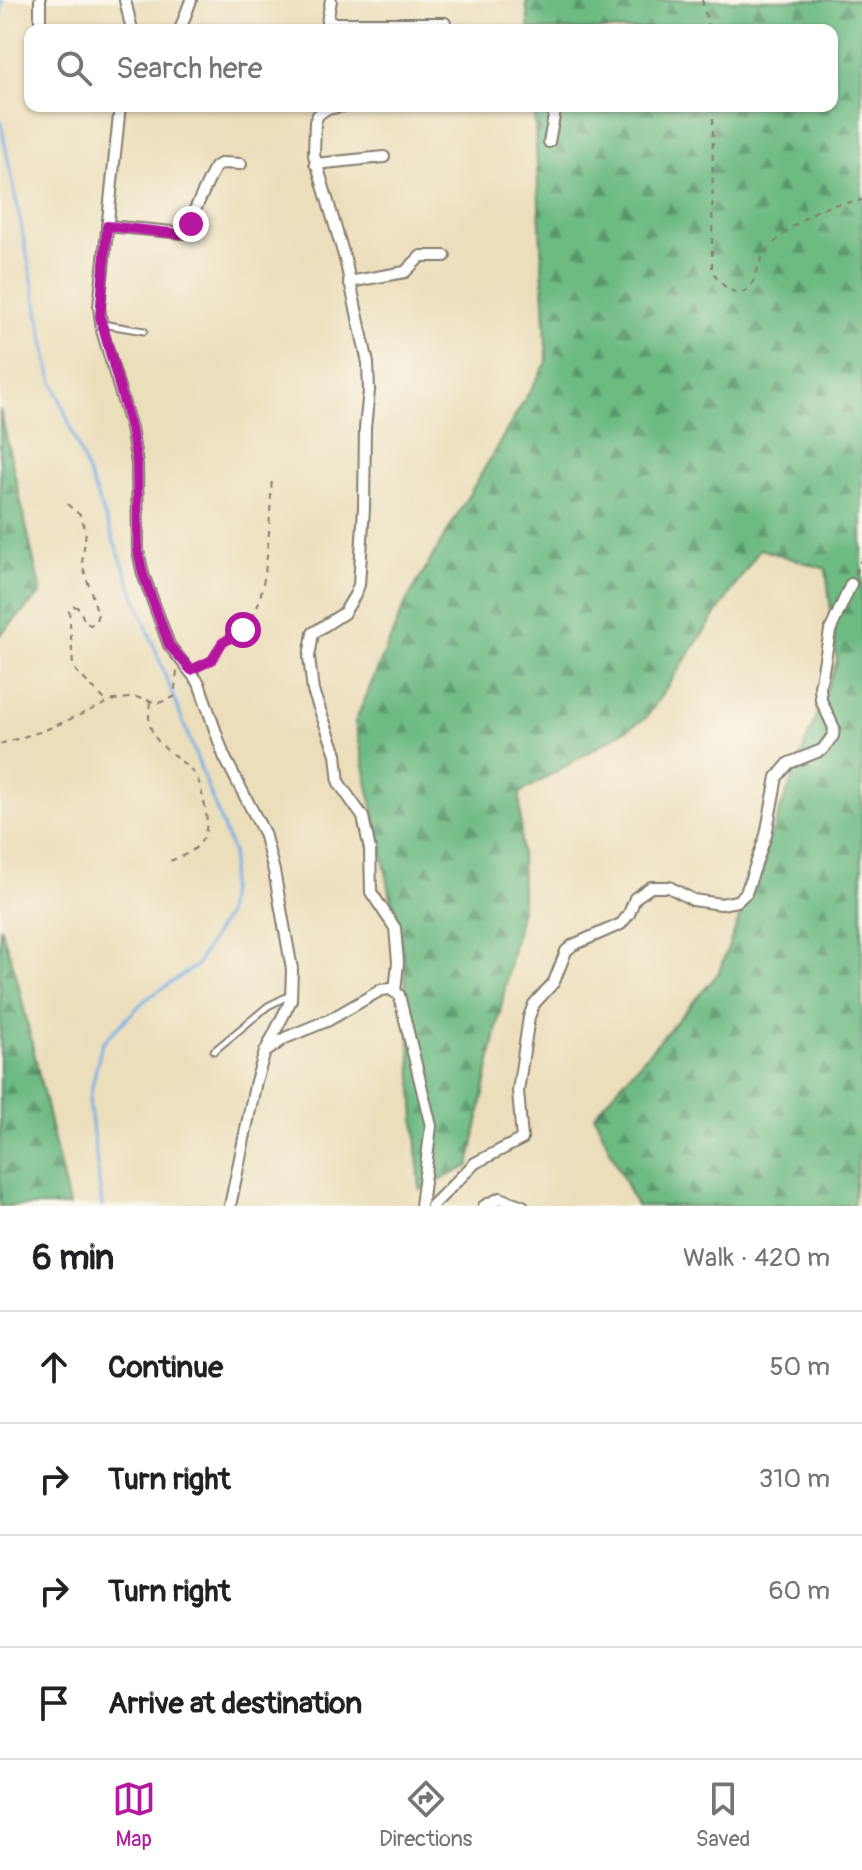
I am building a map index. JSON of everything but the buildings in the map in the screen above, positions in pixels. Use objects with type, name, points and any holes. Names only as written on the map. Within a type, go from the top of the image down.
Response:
[{"type":"street","points":[[40,0],[40,24]]},
{"type":"street","points":[[125,0],[131,24]]},
{"type":"street","points":[[182,24],[191,0]]},
{"type":"street","points":[[327,24],[331,0]]},
{"type":"street","points":[[415,24],[445,23]]},
{"type":"street","points":[[119,112],[99,307],[131,428],[137,464],[138,551],[143,574],[169,645],[191,670],[210,709],[224,756],[264,833],[285,926],[292,994],[286,1014],[265,1052],[230,1206]]},
{"type":"street","points":[[319,112],[315,122],[315,164],[340,242],[368,363],[369,383],[359,585],[344,613],[313,633],[309,645],[310,675],[321,719],[336,754],[339,783],[363,817],[370,850],[371,892],[395,928],[398,962],[395,992],[402,1003],[431,1126],[426,1205]]},
{"type":"street","points":[[549,142],[555,112]]},
{"type":"street","points":[[315,164],[384,157]]},
{"type":"street","points":[[107,226],[184,233],[191,224],[215,167],[223,163],[241,164]]},
{"type":"street","points":[[349,282],[405,272],[421,256],[445,256]]},
{"type":"street","points":[[426,1205],[475,1163],[522,1139],[518,1091],[529,1017],[534,1004],[554,982],[570,947],[621,924],[635,898],[651,887],[669,887],[693,900],[721,904],[737,901],[746,893],[766,835],[777,777],[789,763],[822,750],[833,736],[834,728],[821,700],[820,687],[830,631],[851,584]]},
{"type":"street","points":[[265,1052],[285,1038],[329,1020],[381,990],[395,992]]},
{"type":"street","points":[[484,1206],[500,1198],[523,1206]]},
{"type":"lane","points":[[101,323],[144,331]]},
{"type":"lane","points":[[214,1051],[268,1006],[292,994]]},
{"type":"path","points":[[702,0],[708,24]]},
{"type":"path","points":[[713,112],[712,269],[715,277],[733,292],[743,292],[750,287],[765,253],[809,215],[821,208],[862,200]]},
{"type":"path","points":[[191,670],[212,660],[220,645],[243,630],[253,616],[263,584],[272,478]]},
{"type":"path","points":[[67,504],[80,515],[86,531],[82,564],[98,614],[95,623],[90,625],[77,607],[68,611],[73,665],[108,703]]},
{"type":"path","points":[[851,584],[862,557]]},
{"type":"path","points":[[0,744],[43,731],[108,703],[127,698],[159,703],[174,697],[178,657]]},
{"type":"path","points":[[150,701],[148,717],[153,736],[197,778],[207,816],[203,838],[196,849],[166,862]]},
{"type":"green space","points":[[526,0],[862,0],[862,1127],[853,1206],[636,1206],[594,1115],[718,974],[837,661],[826,569],[760,549],[646,718],[520,793],[522,903],[469,1166],[420,1190],[404,960],[355,722],[406,602],[547,362],[534,112],[838,112],[838,24],[528,24]]},
{"type":"green space","points":[[0,409],[41,593],[0,635]]},
{"type":"green space","points":[[0,926],[16,974],[69,1206],[0,1206]]},
{"type":"waterway","points":[[0,27],[2,0]]},
{"type":"waterway","points":[[0,119],[51,376],[233,853],[226,915],[196,966],[145,1000],[102,1043],[89,1099],[102,1206]]},
{"type":"route","points":[[191,224],[186,232],[180,234],[107,226],[100,317],[131,428],[137,464],[138,551],[143,574],[169,645],[191,670],[212,660],[222,643],[243,630]]}]
